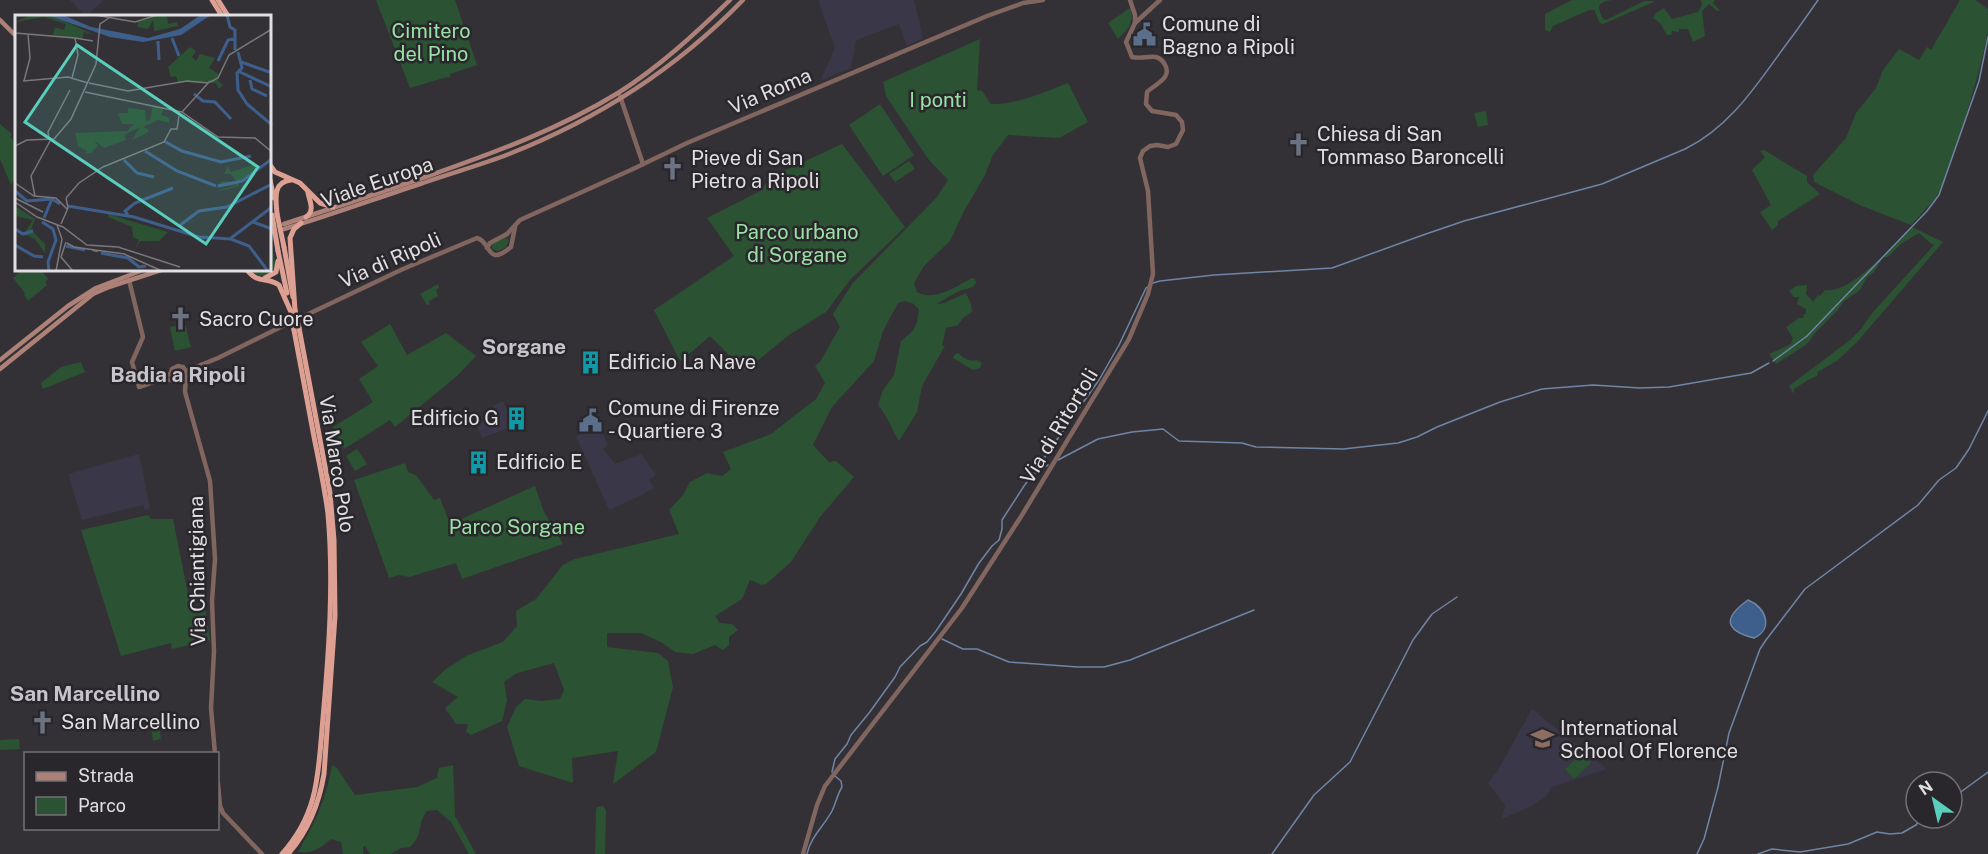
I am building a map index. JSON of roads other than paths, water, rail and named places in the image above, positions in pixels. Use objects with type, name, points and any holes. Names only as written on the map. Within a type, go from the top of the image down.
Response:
[{"type":"highway","points":[[212,0],[221,15]]},
{"type":"highway","points":[[218,0],[227,15]]},
{"type":"highway","points":[[272,168],[275,172],[295,180],[320,203],[333,207]]},
{"type":"highway","points":[[274,215],[278,187],[284,181],[295,180]]},
{"type":"highway","points":[[306,217],[311,209],[307,192]]},
{"type":"highway","name":"Via Marco Polo","points":[[272,198],[278,251],[293,311]]},
{"type":"highway","name":"Via Marco Polo","points":[[272,211],[284,247],[296,329],[333,513],[336,595],[320,770],[314,798],[301,828],[282,854]]},
{"type":"highway","points":[[293,311],[291,238],[294,229],[301,223]]},
{"type":"highway","points":[[251,272],[259,278],[272,276],[277,269],[278,251]]},
{"type":"highway","points":[[249,272],[258,280],[273,281],[279,285],[293,311]]},
{"type":"highway","name":"Via Marco Polo","points":[[288,854],[303,834],[315,812],[324,774],[324,733]]},
{"type":"main road","points":[[477,162],[561,125],[619,92],[668,57],[730,0]]},
{"type":"main road","points":[[477,162],[507,155],[552,136],[621,100],[689,51],[743,0]]},
{"type":"main road","points":[[0,20],[15,35]]},
{"type":"main road","name":"Viale Europa","points":[[477,162],[341,210],[284,226],[333,207],[477,162]]},
{"type":"main road","points":[[0,360],[76,301],[102,285],[128,275],[148,272]]},
{"type":"main road","points":[[0,369],[87,299],[128,275]]},
{"type":"street","name":"Via Roma","points":[[487,248],[490,243],[507,234],[523,218],[643,165],[717,129],[979,19],[1014,6],[1043,0]]},
{"type":"street","points":[[1130,0],[1136,15],[1135,23]]},
{"type":"street","points":[[1135,23],[1160,0]]},
{"type":"street","name":"Via di Ritortoli","points":[[802,854],[822,792],[834,773],[962,608],[1109,373],[1129,339],[1148,294],[1153,274],[1148,190],[1140,158],[1143,151],[1150,146],[1168,147],[1176,144],[1182,136],[1183,128],[1181,120],[1176,115],[1152,111],[1146,104],[1147,92],[1161,83],[1166,75],[1166,68],[1163,62],[1156,57],[1132,57],[1126,40],[1135,23]]},
{"type":"street","points":[[619,92],[643,165]]},
{"type":"street","points":[[487,248],[490,254],[497,255],[510,249],[516,224]]},
{"type":"street","points":[[507,234],[512,240]]},
{"type":"street","name":"Via di Ripoli","points":[[302,317],[403,269],[477,238],[482,239],[487,248]]},
{"type":"street","points":[[128,275],[143,339],[132,362],[139,387],[162,379],[178,366],[183,367],[186,374]]},
{"type":"street","points":[[162,379],[181,381],[186,374],[289,323]]},
{"type":"street","points":[[171,373],[175,381]]},
{"type":"street","name":"Via Chiantigiana","points":[[186,374],[185,392],[210,482],[211,494],[215,559],[212,596],[214,660],[211,708],[215,752]]},
{"type":"street","name":"Via Chiantigiana","points":[[175,381],[185,392]]},
{"type":"street","points":[[219,795],[223,813],[262,854]]},
{"type":"water","points":[[1748,600],[1763,613],[1766,624],[1760,634],[1754,638],[1737,631],[1730,622],[1734,612]]},
{"type":"waterway","points":[[1153,283],[1214,275],[1332,268],[1464,221],[1602,184],[1685,149],[1717,128],[1731,115],[1818,0]]},
{"type":"waterway","points":[[1773,361],[1807,336],[1927,211],[1939,195],[1979,81],[1988,37]]},
{"type":"waterway","points":[[1032,475],[1099,380],[1149,286]]},
{"type":"waterway","points":[[1058,460],[1098,439],[1163,429],[1179,441],[1242,443],[1256,447],[1343,449],[1398,443],[1500,402],[1542,389],[1593,385],[1669,387],[1751,373],[1769,363]]},
{"type":"waterway","points":[[1697,854],[1704,839],[1718,787],[1729,733],[1760,649],[1805,589],[1918,505],[1939,480],[1956,468],[1969,449],[1988,411]]},
{"type":"waterway","points":[[832,772],[835,759],[851,735],[900,667],[936,631],[979,563],[999,540],[1002,520],[1024,486],[1032,475],[1048,465]]},
{"type":"waterway","points":[[1272,854],[1314,795],[1350,762],[1413,640],[1432,614],[1457,597]]},
{"type":"waterway","points":[[942,639],[963,649],[977,649],[1009,662],[1104,667],[1130,660],[1254,610]]},
{"type":"waterway","points":[[1964,790],[1988,772]]},
{"type":"waterway","points":[[807,854],[815,836],[832,811],[842,787],[841,781],[835,776]]},
{"type":"waterway","points":[[1758,854],[1772,849],[1800,852],[1848,844],[1877,832],[1890,834],[1907,830]]},
{"type":"place","name":"Comune di Bagno a Ripoli","points":[[1144,35]]},
{"type":"place","name":"Chiesa di San Tommaso Baroncelli","points":[[1299,145]]},
{"type":"place","name":"Pieve di San Pietro a Ripoli","points":[[673,169]]},
{"type":"place","name":"Sacro Cuore","points":[[181,319]]},
{"type":"place","name":"Edificio La Nave","points":[[590,362]]},
{"type":"place","name":"Edificio G","points":[[517,418]]},
{"type":"place","name":"Comune di Firenze - Quartiere 3","points":[[590,420]]},
{"type":"place","name":"Edificio E","points":[[478,462]]},
{"type":"place","name":"San Marcellino","points":[[43,722]]},
{"type":"place","name":"International School Of Florence","points":[[1542,739]]},
{"type":"district","name":"Sorgane","points":[[524,346]]},
{"type":"district","name":"Badia a Ripoli","points":[[178,374]]},
{"type":"district","name":"San Marcellino","points":[[85,693]]},
{"type":"park label","name":"Cimitero del Pino","points":[[431,42]]},
{"type":"park label","name":"I ponti","points":[[938,100]]},
{"type":"park label","name":"Parco urbano di Sorgane","points":[[797,244]]},
{"type":"park label","name":"Parco Sorgane","points":[[517,527]]}]
